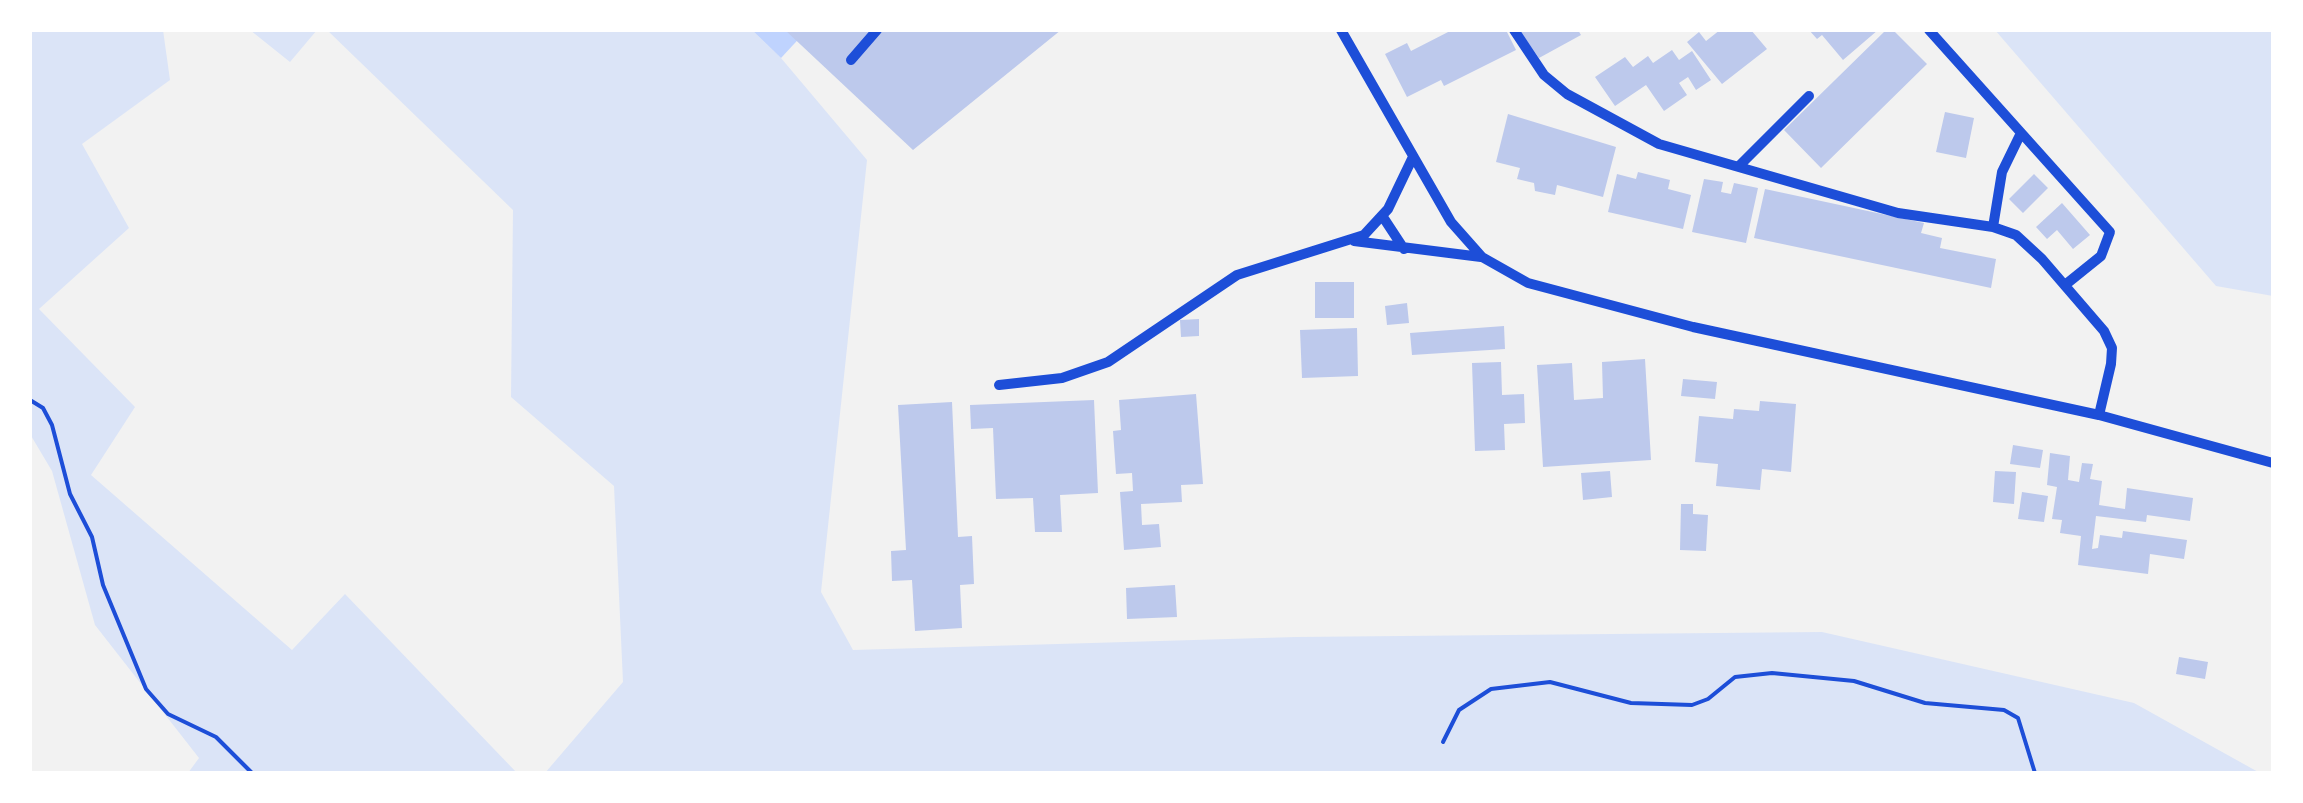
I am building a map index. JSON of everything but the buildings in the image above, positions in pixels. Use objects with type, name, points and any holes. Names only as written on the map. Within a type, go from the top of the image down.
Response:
[{"type":"street","points":[[851,60],[877,30]]},
{"type":"street","points":[[1341,30],[1451,222],[1482,257],[1528,283],[1602,306],[2099,414],[2273,463]]},
{"type":"street","points":[[1514,30],[1544,75],[1579,103],[1670,149],[1898,213],[1993,227],[2016,236],[2065,285],[2112,348],[2099,414]]},
{"type":"street","points":[[1929,30],[2110,232],[2101,256],[2065,285]]},
{"type":"street","points":[[1738,166],[1809,96]]},
{"type":"street","points":[[1993,227],[2002,172],[2022,133]]},
{"type":"street","points":[[999,385],[1062,378],[1108,362],[1237,275],[1353,240],[1382,218],[1412,159]]},
{"type":"street","points":[[1382,218],[1405,250]]},
{"type":"street","points":[[1353,240],[1405,250],[1482,257]]},
{"type":"path","points":[[30,400],[43,408],[52,425],[70,494],[92,537],[103,585],[146,689],[168,714],[216,736],[252,773]]},
{"type":"path","points":[[1443,742],[1459,710],[1490,689],[1550,682],[1631,704],[1692,704],[1708,699],[1735,677],[1772,673],[1854,681],[1926,704],[2004,710],[2018,718],[2035,773]]},
{"type":"shaded area","points":[[30,30],[163,30],[170,80],[82,144],[129,228],[39,309],[135,407],[91,475],[292,650],[345,594],[517,773],[188,773],[199,758],[95,625],[52,471],[30,434]]},
{"type":"shaded area","points":[[250,30],[317,30],[290,62]]},
{"type":"shaded area","points":[[327,30],[752,30],[781,58],[867,160],[821,592],[853,650],[1296,637],[1822,632],[2134,703],[2260,773],[545,773],[623,682],[614,486],[511,397],[513,210]]},
{"type":"shaded area","points":[[1995,30],[2273,30],[2273,296],[2216,286]]},
{"type":"water","points":[[752,30],[807,30],[781,58]]}]
